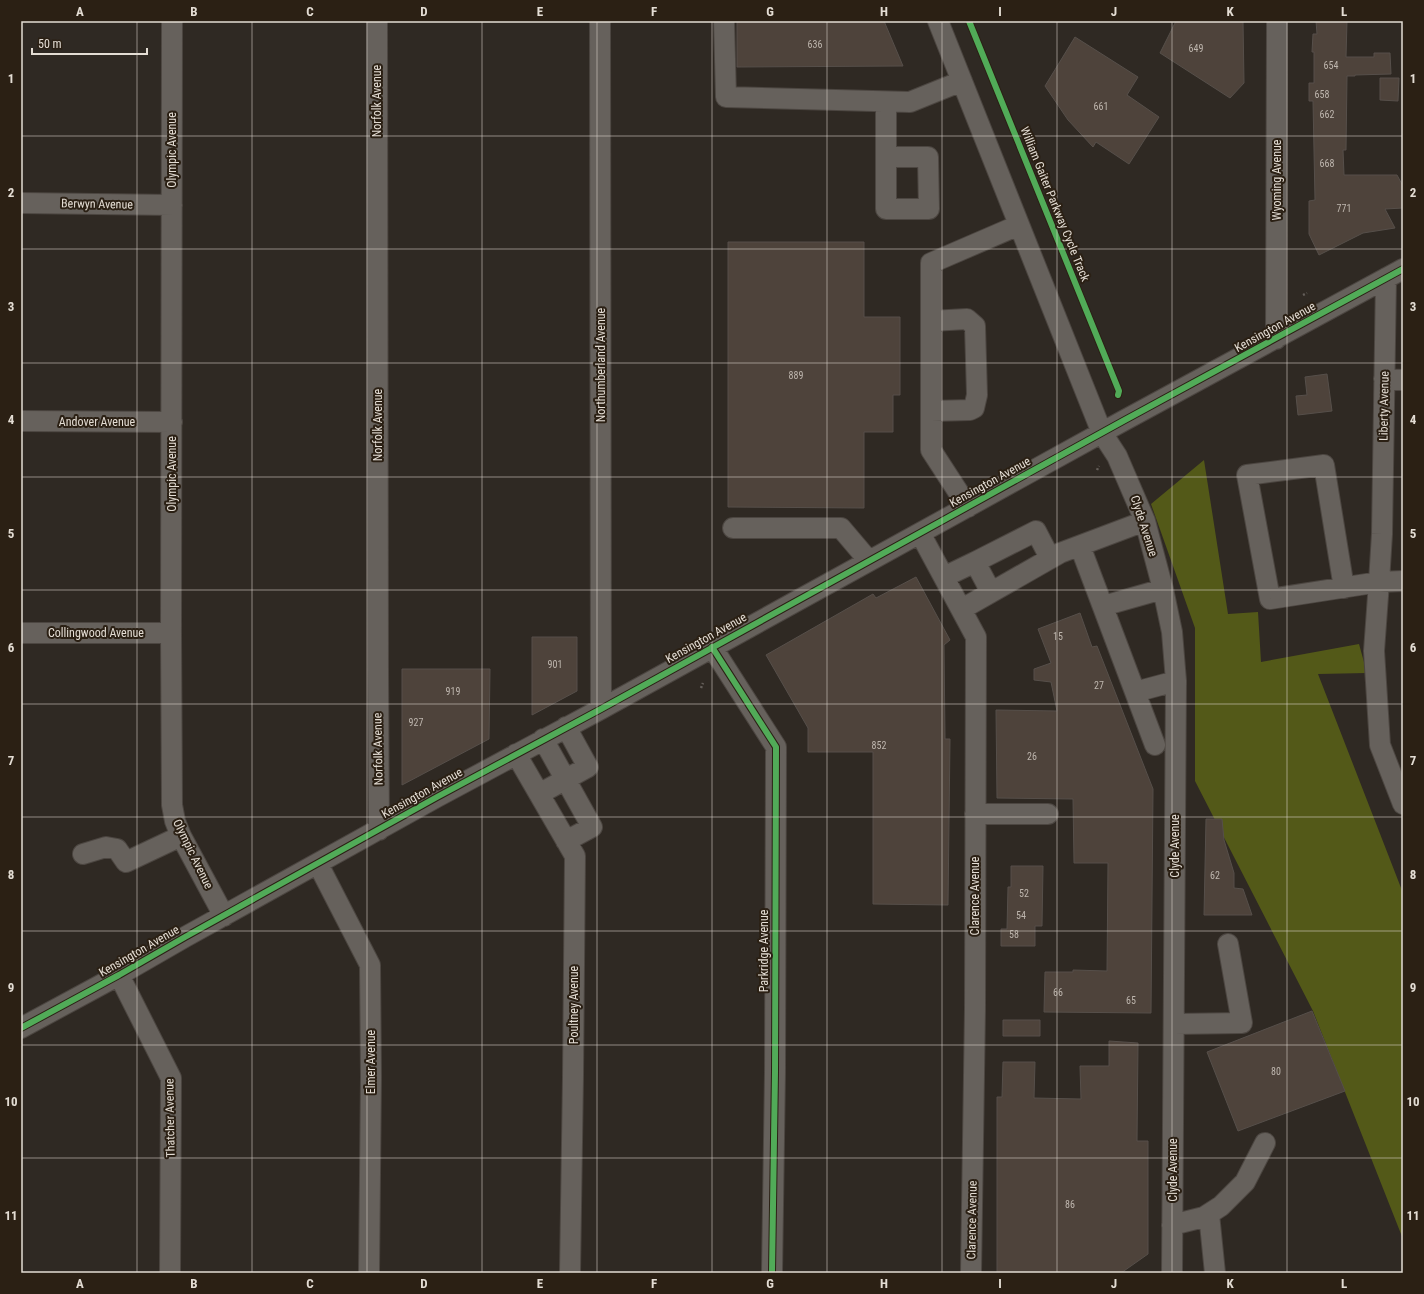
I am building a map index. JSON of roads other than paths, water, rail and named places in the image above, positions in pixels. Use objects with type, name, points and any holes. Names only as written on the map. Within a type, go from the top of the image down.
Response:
[{"type":"street","name":"Olympic Avenue","points":[[172,21],[172,805],[175,822],[224,916]]},
{"type":"street","name":"Norfolk Avenue","points":[[377,21],[379,830]]},
{"type":"street","name":"Northumberland Avenue","points":[[600,21],[601,709]]},
{"type":"street","points":[[724,21],[726,97],[910,102],[962,81]]},
{"type":"street","name":"Clyde Avenue","points":[[938,21],[1102,433],[1117,456],[1130,483],[1145,521],[1163,589],[1172,632],[1176,681],[1172,1273]]},
{"type":"street","name":"Wyoming Avenue","points":[[1276,339],[1277,21]]},
{"type":"street","points":[[886,102],[886,156]]},
{"type":"street","name":"Berwyn Avenue","points":[[21,204],[172,205]]},
{"type":"street","points":[[968,507],[931,450],[931,263],[1019,224]]},
{"type":"street","name":"Kensington Avenue","points":[[21,1028],[543,739],[601,709],[1403,269]]},
{"type":"street","name":"Liberty Avenue","points":[[1386,278],[1394,380],[1374,651],[1380,745],[1403,804]]},
{"type":"street","points":[[931,321],[967,319],[975,326],[977,395],[974,408],[970,410],[931,410]]},
{"type":"street","name":"Andover Avenue","points":[[21,421],[172,422]]},
{"type":"street","points":[[1344,588],[1324,465],[1247,475],[1270,599],[1344,588],[1379,582],[1403,581]]},
{"type":"street","points":[[962,609],[1050,558],[1145,521]]},
{"type":"street","points":[[733,528],[841,528],[869,561]]},
{"type":"street","points":[[944,577],[1036,531],[1050,558]]},
{"type":"street","name":"Clarence Avenue","points":[[920,533],[976,637],[975,1009],[971,1273]]},
{"type":"street","points":[[1080,546],[1154,745]]},
{"type":"street","points":[[975,562],[991,592]]},
{"type":"street","points":[[1103,606],[1163,589]]},
{"type":"street","name":"Collingwood Avenue","points":[[21,633],[171,633]]},
{"type":"street","name":"Parkridge Avenue","points":[[712,647],[776,747],[775,1072],[772,1273]]},
{"type":"street","points":[[1135,692],[1176,681]]},
{"type":"street","points":[[539,794],[588,767],[566,727]]},
{"type":"street","points":[[543,739],[592,827],[566,841]]},
{"type":"street","name":"Poultney Avenue","points":[[516,754],[575,856],[570,1273]]},
{"type":"street","points":[[975,814],[1048,814]]},
{"type":"street","points":[[83,854],[106,847],[117,850],[126,862],[182,836]]},
{"type":"street","name":"Elmer Avenue","points":[[318,864],[370,965],[371,1062],[369,1273]]},
{"type":"street","points":[[1174,1024],[1242,1023],[1228,944]]},
{"type":"street","name":"Thatcher Avenue","points":[[119,975],[172,1078],[170,1273]]},
{"type":"street","points":[[1172,1225],[1204,1217],[1222,1206],[1245,1182],[1265,1144]]},
{"type":"street","points":[[1209,1214],[1215,1273]]}]
